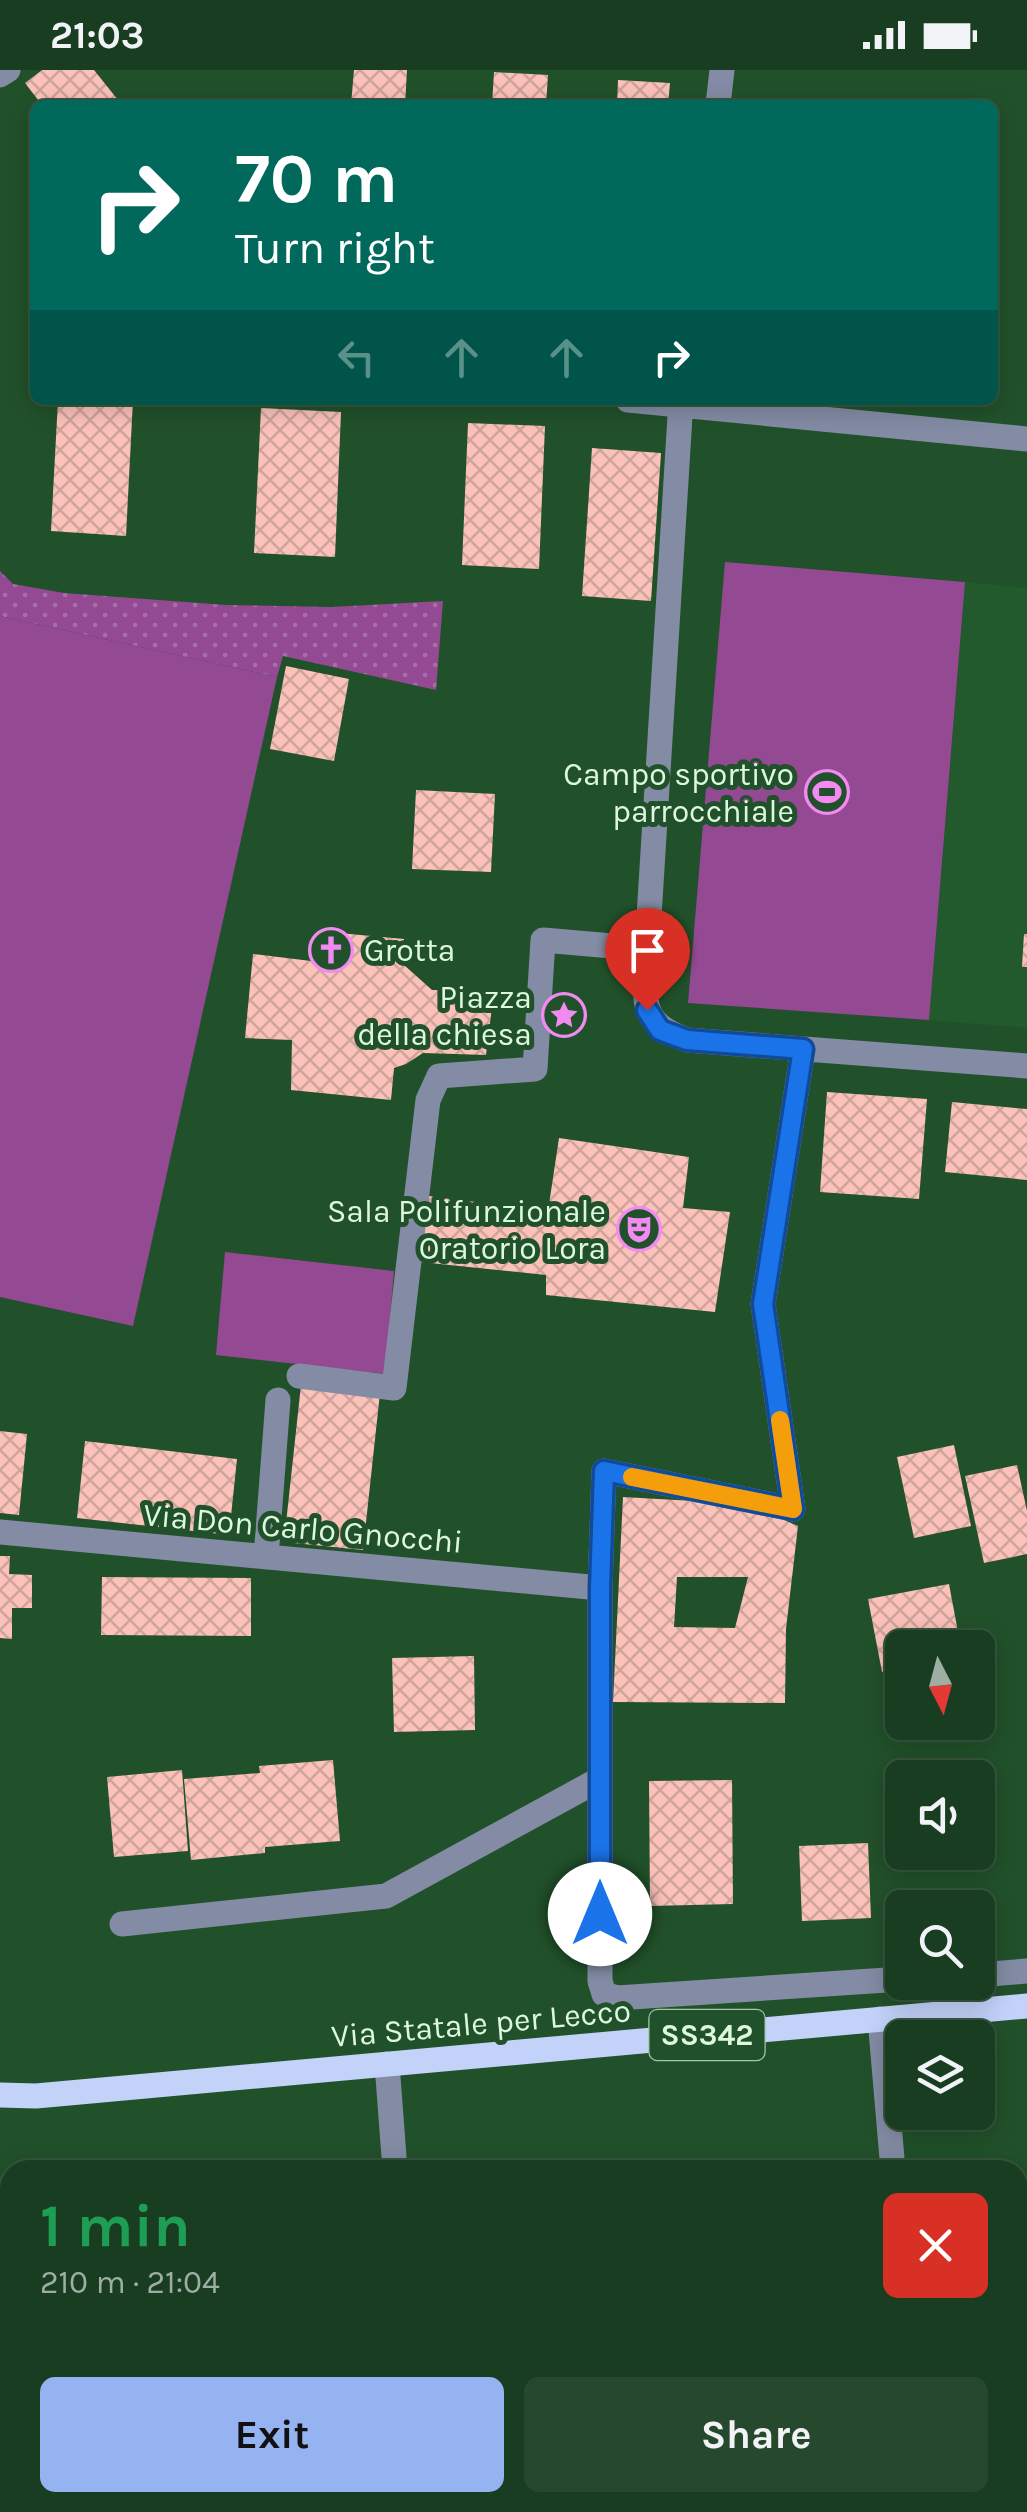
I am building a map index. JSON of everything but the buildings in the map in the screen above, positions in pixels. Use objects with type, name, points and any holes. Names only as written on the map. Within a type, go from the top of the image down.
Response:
[{"type":"main road","name":"Via Statale per Lecco","points":[[0,2095],[36,2096],[1027,2006]]},
{"type":"street","points":[[0,75],[8,70]]},
{"type":"street","points":[[719,100],[722,70]]},
{"type":"street","points":[[681,405],[647,949],[647,1010],[660,1030],[687,1040],[1027,1066]]},
{"type":"street","points":[[717,405],[1027,439]]},
{"type":"street","points":[[299,1376],[394,1388],[428,1100],[439,1076],[535,1069],[543,940],[647,949]]},
{"type":"street","points":[[803,1049],[763,1304],[793,1509],[604,1471],[600,1588],[600,1982],[604,1994],[616,1998],[885,1980]]},
{"type":"street","points":[[266,1557],[278,1400]]},
{"type":"street","name":"Via Don Carlo Gnocchi","points":[[0,1532],[600,1588]]},
{"type":"street","points":[[122,1924],[386,1896],[600,1780]]},
{"type":"street","points":[[995,1973],[1027,1971]]},
{"type":"street","points":[[880,2019],[892,2160]]},
{"type":"street","points":[[386,2064],[394,2160]]},
{"type":"shaded area","name":"Campo sportivo parrocchiale","points":[[725,562],[965,582],[929,1020],[688,1003]]},
{"type":"shaded area","points":[[0,571],[13,584],[64,593],[226,605],[332,607],[443,601],[436,690],[283,656],[277,677],[0,616]]},
{"type":"shaded area","points":[[965,582],[1027,588],[1027,1028],[929,1020]]},
{"type":"shaded area","points":[[0,616],[277,677],[133,1326],[0,1297]]},
{"type":"shaded area","points":[[225,1252],[394,1271],[385,1374],[216,1355]]},
{"type":"slow traffic","points":[[632,1477],[793,1509],[780,1420]]},
{"type":"place","name":"Campo sportivo parrocchiale","points":[[827,792]]},
{"type":"place","name":"Grotta","points":[[331,950]]},
{"type":"place","name":"Piazza della chiesa","points":[[564,1015]]},
{"type":"place","name":"Sala Polifunzionale Oratorio Lora","points":[[639,1229]]},
{"type":"route","points":[[600,1914],[604,1471],[793,1509],[763,1304],[803,1049],[687,1040],[660,1030],[647,1010]]}]
